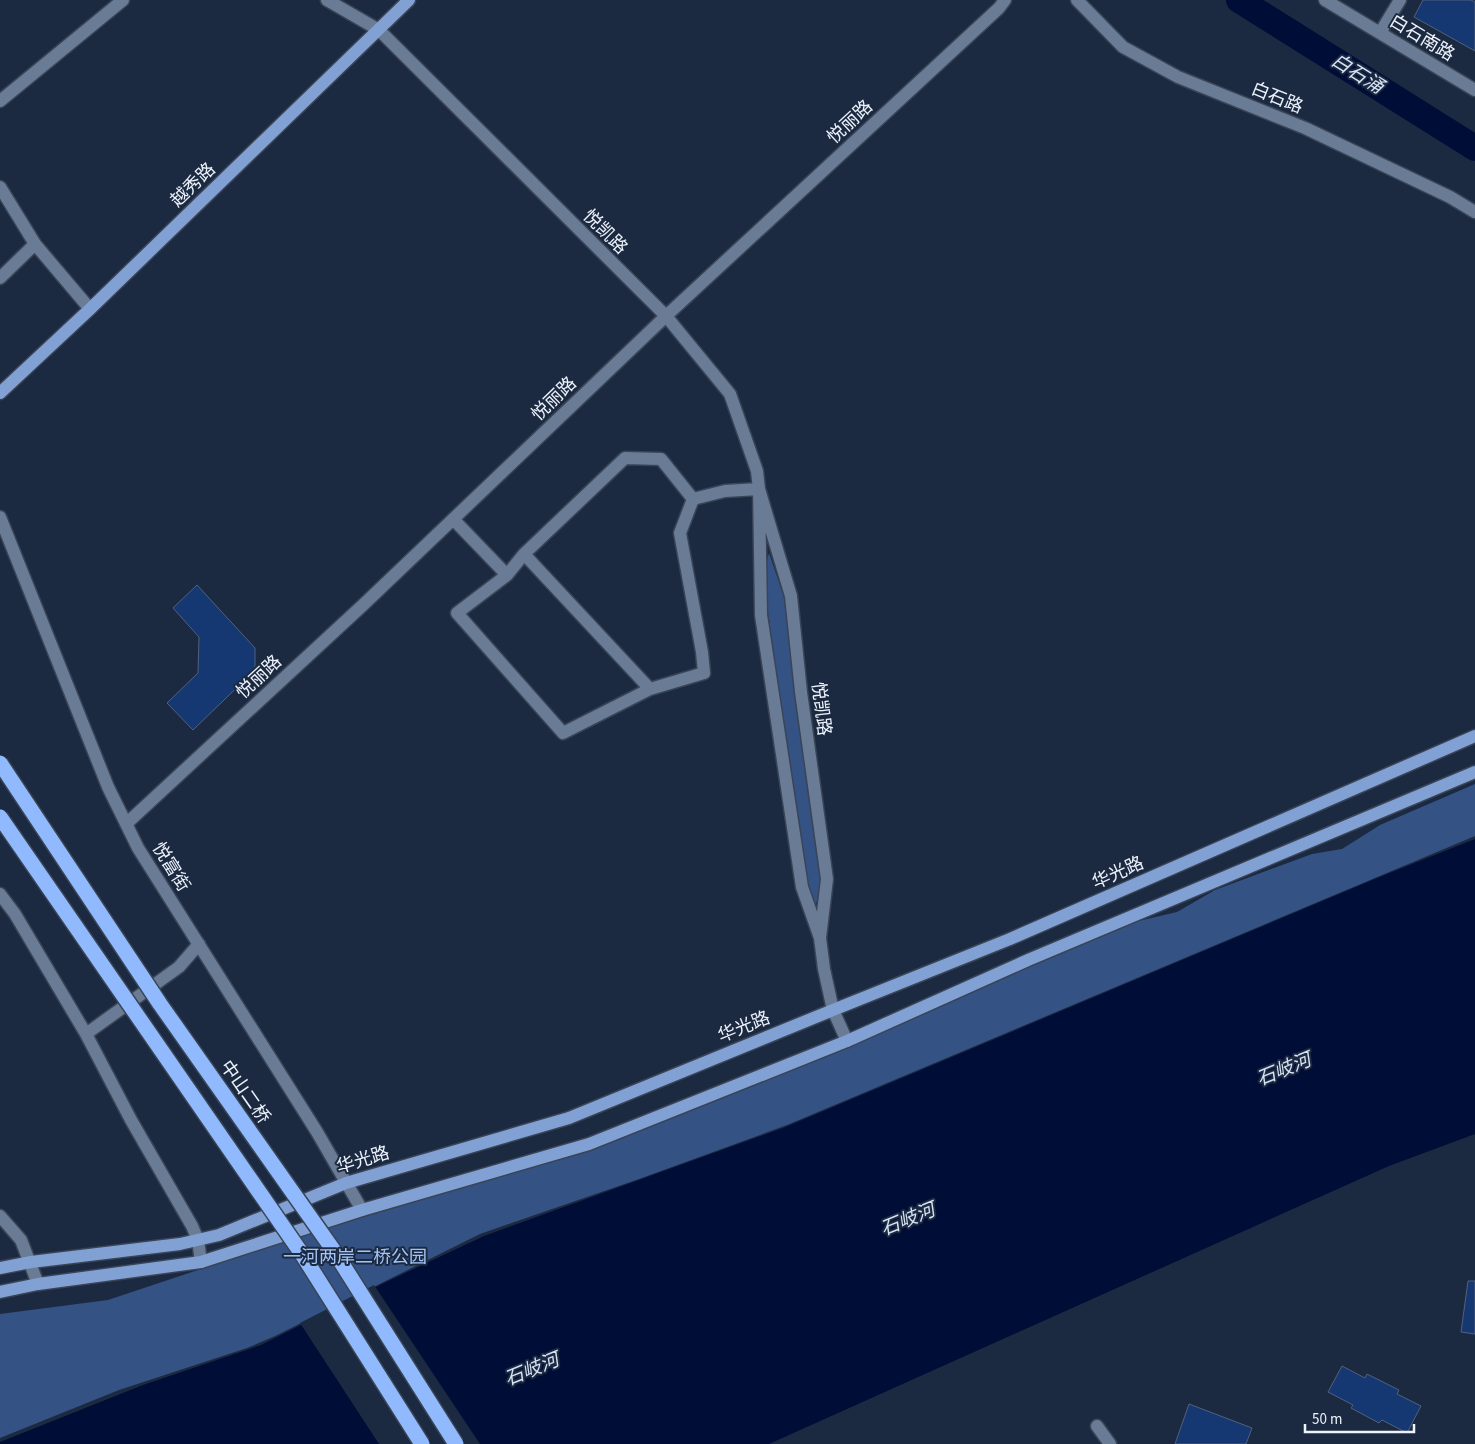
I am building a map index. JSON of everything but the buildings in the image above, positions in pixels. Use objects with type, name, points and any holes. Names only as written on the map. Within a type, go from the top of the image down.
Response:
[{"type":"highway","name":"中山二桥","points":[[0,763],[160,1004],[334,1251],[456,1444]]},
{"type":"highway","points":[[0,818],[302,1254],[422,1444]]},
{"type":"main road","name":"越秀路","points":[[0,393],[90,309],[409,0]]},
{"type":"main road","name":"华光路","points":[[0,1268],[31,1262],[180,1244],[219,1235],[346,1183],[569,1118],[1010,939],[1475,736]]},
{"type":"main road","points":[[0,1292],[38,1284],[201,1262],[362,1210],[589,1144],[847,1041],[1028,960],[1475,772]]},
{"type":"street","points":[[0,100],[123,0]]},
{"type":"street","name":"悦凯路","points":[[327,0],[378,30],[666,316],[730,394],[756,471],[759,489],[791,596],[801,692],[827,880],[820,938]]},
{"type":"street","name":"悦丽路","points":[[126,824],[363,605],[666,316],[999,8],[1005,0]]},
{"type":"street","name":"白石路","points":[[1077,0],[1123,47],[1178,77],[1304,128],[1450,197],[1475,212]]},
{"type":"street","name":"白石南路","points":[[1326,0],[1475,90]]},
{"type":"street","points":[[1380,33],[1400,0]]},
{"type":"street","points":[[0,187],[35,244],[90,309]]},
{"type":"street","points":[[0,278],[35,244]]},
{"type":"street","points":[[624,458],[661,460],[693,499],[680,533],[702,652],[704,673],[650,689],[563,733],[457,613],[507,575],[524,554],[624,458]]},
{"type":"street","points":[[693,499],[725,491],[759,489]]},
{"type":"street","name":"悦凯路","points":[[759,489],[761,615],[802,887],[820,938],[833,1010],[847,1041]]},
{"type":"street","name":"悦富街","points":[[0,517],[108,787],[138,848],[317,1132],[362,1210]]},
{"type":"street","points":[[453,519],[507,575]]},
{"type":"street","points":[[524,554],[650,689]]},
{"type":"street","points":[[0,894],[15,914],[86,1034],[131,1120],[192,1226],[198,1240],[201,1262]]},
{"type":"street","points":[[86,1034],[179,967],[199,944]]},
{"type":"street","points":[[0,1216],[21,1240],[38,1284]]},
{"type":"street","points":[[1097,1426],[1110,1444]]},
{"type":"green space","points":[[769,553],[786,603],[822,885],[814,910],[806,887],[767,606],[764,572]]},
{"type":"green space","name":"一河两岸二桥公园","points":[[1475,784],[1475,836],[787,1125],[480,1234],[275,1336],[247,1348],[119,1390],[0,1438],[0,1314],[108,1300],[297,1237],[556,1159],[834,1051],[960,998],[1117,926],[1177,912],[1215,890],[1312,854],[1342,849],[1380,825]]},
{"type":"water","name":"石岐河","points":[[1475,839],[1475,1134],[1389,1166],[769,1444],[0,1444],[0,1442],[143,1385],[261,1345],[386,1282],[484,1236],[783,1128],[1382,876]]},
{"type":"pier","points":[[374,1285],[480,1444],[379,1444],[300,1323]]},
{"type":"waterway","name":"白石涌","points":[[1239,0],[1475,148]]}]
